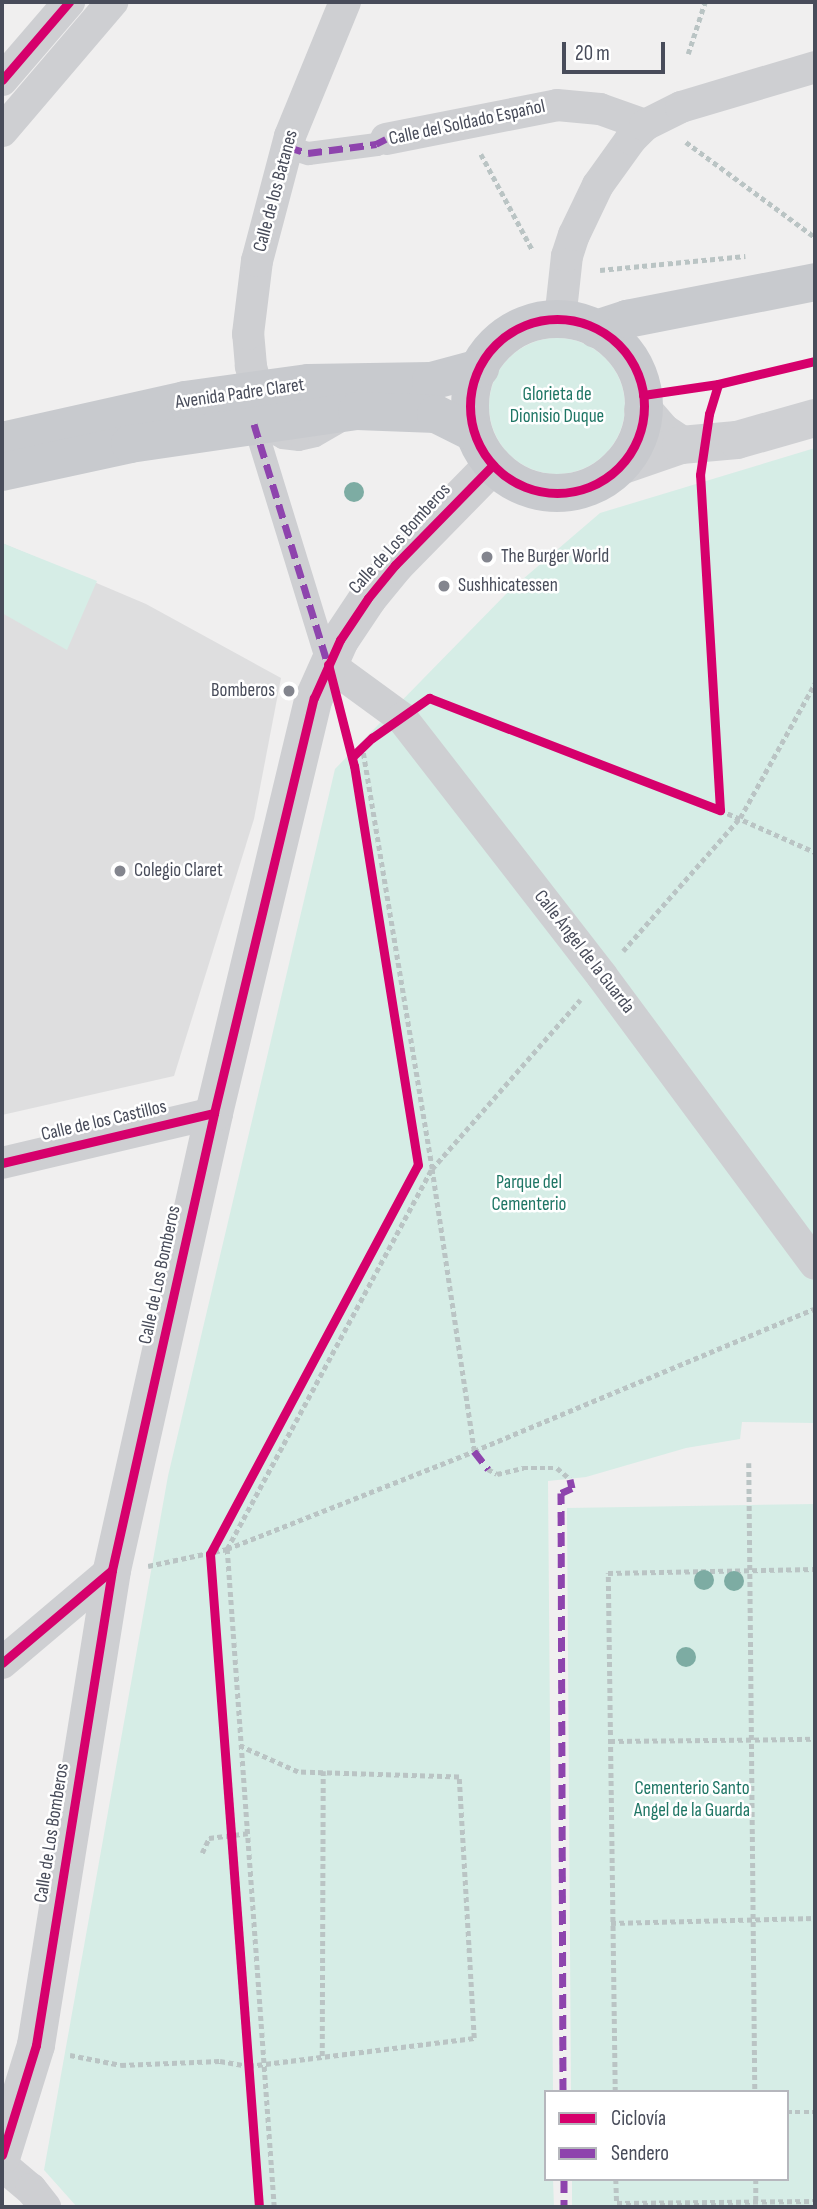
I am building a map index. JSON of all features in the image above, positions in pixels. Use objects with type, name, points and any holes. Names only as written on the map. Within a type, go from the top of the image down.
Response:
[{"type":"main road","points":[[815,282],[626,319],[578,324],[531,323],[510,334],[488,354],[480,368],[470,403],[484,449],[521,485],[556,493],[592,486],[620,466],[681,445],[737,440],[815,418]]},
{"type":"main road","points":[[620,466],[636,440],[641,395],[662,337],[682,321],[716,303]]},
{"type":"main road","points":[[578,324],[617,343],[629,358],[641,395],[662,432],[681,445]]},
{"type":"main road","name":"Avenida Padre Claret","points":[[2,472],[130,444],[255,407],[308,383],[431,381],[480,368]]},
{"type":"main road","name":"Avenida Padre Claret","points":[[2,441],[185,400],[255,407],[436,414],[484,449]]},
{"type":"street","points":[[2,80],[69,2]]},
{"type":"street","points":[[2,131],[112,2]]},
{"type":"street","name":"Calle de los Batanes","points":[[328,664],[255,407],[248,334],[257,261],[288,147],[301,105],[345,2]]},
{"type":"street","points":[[578,324],[567,256],[581,218],[618,155],[645,125],[681,107],[815,67]]},
{"type":"street","name":"Calle del Soldado Español","points":[[288,147],[308,153],[376,144],[386,139],[557,104],[600,109],[645,125]]},
{"type":"street","name":"Calle de Los Bomberos","points":[[2,2155],[36,2045],[214,1113],[289,792],[314,698],[328,664],[368,598],[484,449]]},
{"type":"street","name":"Calle Ángel de la Guarda","points":[[328,664],[401,718],[602,976],[815,1264]]},
{"type":"street","name":"Calle de los Castillos","points":[[2,1163],[214,1113]]},
{"type":"street","points":[[2,1663],[127,1569]]},
{"type":"street","points":[[2,2165],[31,2189],[45,2207]]},
{"type":"path","points":[[688,54],[705,2]]},
{"type":"path","points":[[432,130],[482,154],[532,249]]},
{"type":"path","points":[[679,137],[815,237]]},
{"type":"path","points":[[600,270],[748,256]]},
{"type":"path","points":[[618,957],[740,818],[815,683]]},
{"type":"path","points":[[352,757],[362,746],[401,718]]},
{"type":"path","points":[[362,746],[432,1168],[474,1451]]},
{"type":"path","points":[[719,796],[720,810]]},
{"type":"path","points":[[707,805],[815,852]]},
{"type":"path","points":[[274,2207],[227,1549],[432,1168],[580,1000]]},
{"type":"path","points":[[127,1569],[227,1549],[474,1451],[813,1309]]},
{"type":"path","points":[[749,1464],[755,2090]]},
{"type":"path","points":[[488,1469],[497,1474],[523,1468],[557,1468],[570,1479]]},
{"type":"path","points":[[211,1568],[210,1554],[217,1542]]},
{"type":"path","points":[[615,2090],[608,1573],[815,1569]]},
{"type":"path","points":[[610,1741],[815,1739]]},
{"type":"path","points":[[61,2053],[121,2065],[220,2062],[249,2066],[474,2038],[459,1777],[298,1772],[242,1747]]},
{"type":"path","points":[[322,2056],[323,1771]]},
{"type":"path","points":[[230,1821],[233,1848]]},
{"type":"path","points":[[202,1853],[209,1838],[248,1833]]},
{"type":"path","points":[[611,1923],[815,1918]]},
{"type":"path","points":[[248,2052],[250,2079]]},
{"type":"path","points":[[789,2112],[815,2112]]},
{"type":"path","points":[[616,2181],[617,2205],[815,2201]]},
{"type":"path","points":[[756,2181],[756,2204]]},
{"type":"shaded area","name":"Colegio Claret","points":[[2,543],[146,604],[281,678],[254,819],[174,1076],[2,1115]]},
{"type":"green space","name":"Glorieta de Dionisio Duque","points":[[557,338],[583,343],[605,358],[620,380],[625,406],[620,432],[605,454],[583,469],[557,474],[531,469],[509,454],[494,432],[489,406],[494,380],[509,358],[531,343]]},
{"type":"green space","name":"Parque del Cementerio","points":[[815,448],[815,1423],[742,1422],[740,1439],[686,1448],[586,1477],[548,1481],[553,2090],[544,2090],[544,2181],[553,2181],[554,2207],[77,2207],[44,2170],[168,1476],[335,769],[509,591],[600,513]]},
{"type":"green space","points":[[2,543],[97,581],[67,650],[2,613]]},
{"type":"green space","name":"Cementerio Santo Angel de la Guarda","points":[[815,1504],[815,2207],[572,2207],[572,2181],[789,2181],[789,2090],[571,2090],[567,1508]]},
{"type":"marked path","points":[[288,147],[308,153],[376,144],[386,139]]},
{"type":"marked path","points":[[254,424],[328,664]]},
{"type":"marked path","points":[[474,1451],[488,1469]]},
{"type":"marked path","points":[[563,2090],[561,1493],[572,1488],[570,1479]]},
{"type":"marked path","points":[[564,2181],[564,2207]]},
{"type":"cycle path","points":[[2,80],[69,2]]},
{"type":"cycle path","points":[[557,319],[590,326],[618,345],[637,373],[644,406],[637,439],[618,467],[590,486],[557,493],[524,486],[496,467],[477,439],[470,406],[477,373],[496,345],[524,326],[557,319]]},
{"type":"cycle path","points":[[643,395],[718,384],[815,361]]},
{"type":"cycle path","points":[[352,757],[372,738],[429,698],[720,810],[700,475],[709,414],[718,384]]},
{"type":"cycle path","points":[[2,2155],[36,2045],[112,1570],[214,1113],[314,698],[340,640],[368,598],[395,565],[493,465]]},
{"type":"cycle path","points":[[259,2207],[210,1554],[418,1165],[354,766],[328,664]]},
{"type":"cycle path","points":[[2,1163],[214,1113]]},
{"type":"cycle path","points":[[2,1663],[112,1570]]},
{"type":"place","name":"The Burger World","points":[[487,557]]},
{"type":"place","name":"Sushhicatessen","points":[[444,586]]},
{"type":"place","name":"Bomberos","points":[[289,691]]},
{"type":"place","name":"Colegio Claret","points":[[120,871]]}]
